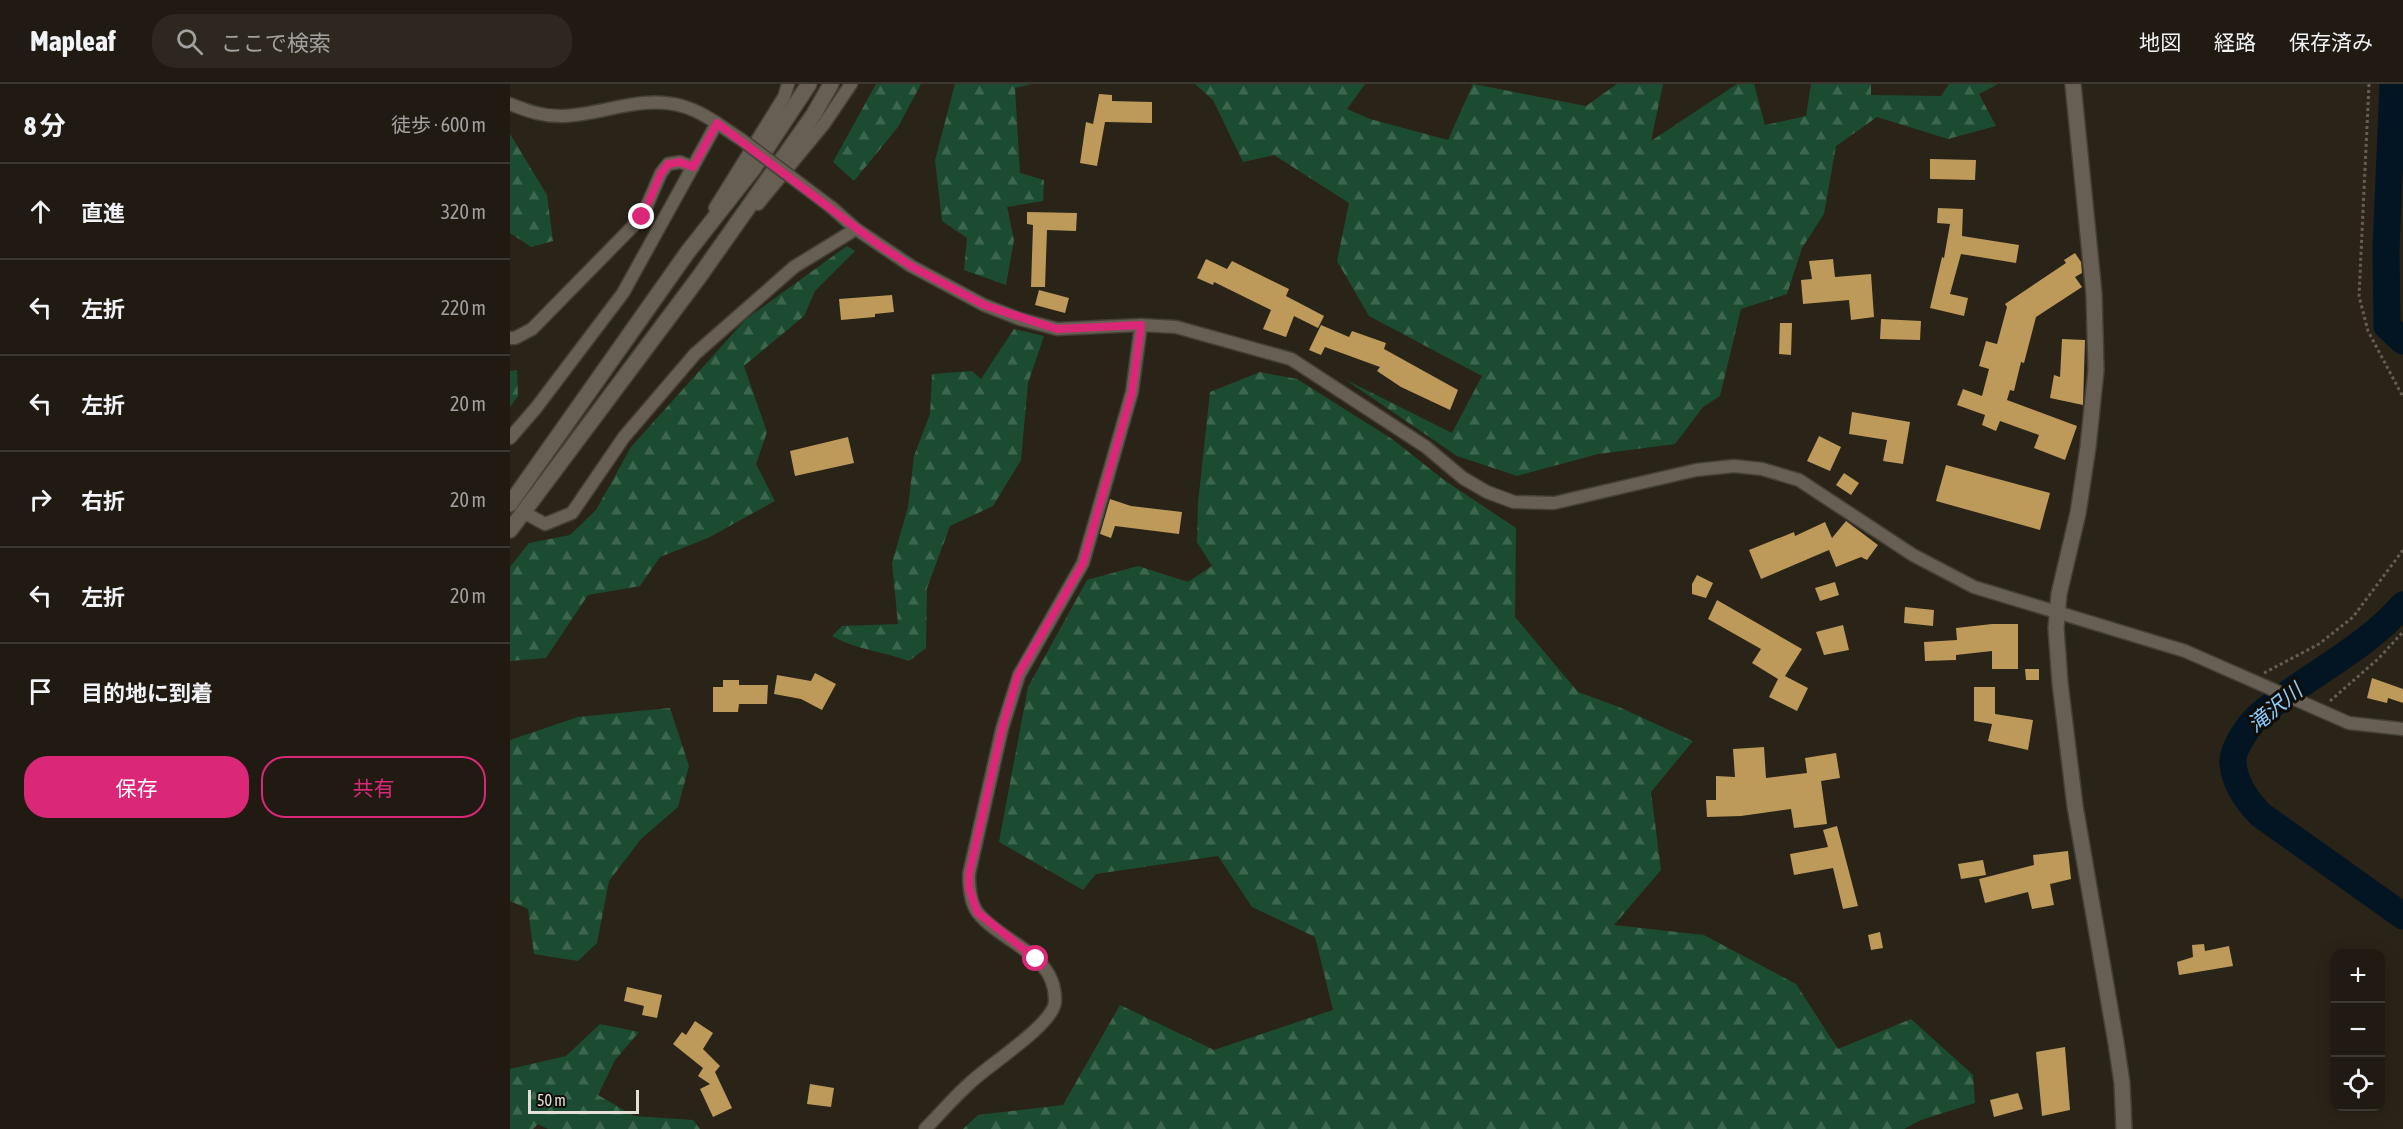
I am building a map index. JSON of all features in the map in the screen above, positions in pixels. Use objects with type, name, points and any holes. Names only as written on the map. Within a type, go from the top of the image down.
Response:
[{"type":"street","points":[[510,530],[514,504],[687,253],[784,97],[788,84]]},
{"type":"street","points":[[687,253],[753,169],[809,84]]},
{"type":"street","points":[[699,276],[814,114],[831,84]]},
{"type":"street","points":[[514,504],[824,124],[851,84]]},
{"type":"street","points":[[2073,84],[2094,294],[2096,370],[2078,513],[2062,578],[2057,613],[2060,683],[2066,742],[2122,1083],[2124,1129]]},
{"type":"street","points":[[510,104],[537,114],[564,116],[629,104],[654,102],[681,106],[717,123],[742,140],[831,207],[856,229],[911,266],[984,305],[1020,319],[1057,329],[1141,325],[1176,327],[1291,358],[1426,447],[1463,478],[1486,492],[1514,502],[1554,503],[1696,470],[1734,466],[1762,469],[1799,480],[1913,555],[1974,587],[2185,651],[2349,723],[2403,729]]},
{"type":"street","points":[[510,438],[536,408],[623,293],[717,123]]},
{"type":"street","points":[[510,338],[515,338],[532,329],[618,244],[642,217],[661,173],[668,164],[680,162],[693,167]]},
{"type":"street","points":[[514,504],[545,524],[572,513],[624,437],[695,354],[794,267],[856,229]]},
{"type":"street","points":[[926,1129],[970,1082],[1032,1034],[1054,1006],[1054,982],[1036,959],[977,912],[969,888],[969,874],[1002,729],[1018,675],[1083,563],[1132,392],[1141,325]]},
{"type":"path","points":[[2369,84],[2359,296],[2368,331],[2403,397]]},
{"type":"path","points":[[2253,681],[2319,644],[2354,617],[2403,550]]},
{"type":"path","points":[[2317,709],[2378,659],[2403,632]]},
{"type":"green space","points":[[876,84],[921,84],[898,127],[854,181],[833,162]]},
{"type":"green space","points":[[955,84],[1032,84],[1015,88],[1020,173],[1044,180],[1043,201],[1007,207],[1014,240],[1006,285],[964,270],[967,238],[942,221],[935,160]]},
{"type":"green space","points":[[1195,84],[1365,84],[1347,109],[1370,119],[1448,140],[1473,84],[1586,106],[1617,84],[1663,84],[1651,141],[1737,84],[1754,84],[1765,125],[1806,116],[1811,84],[1871,84],[1871,95],[1941,96],[1949,84],[1998,84],[1979,94],[1996,126],[1948,139],[1877,117],[1836,146],[1824,214],[1802,248],[1787,294],[1741,309],[1720,396],[1703,407],[1675,444],[1598,454],[1517,476],[1457,456],[1346,380],[1452,433],[1482,376],[1369,316],[1337,261],[1349,203],[1274,155],[1243,162],[1213,100]]},
{"type":"green space","points":[[510,134],[547,195],[553,241],[531,247],[510,233]]},
{"type":"green space","points":[[847,246],[855,251],[815,291],[804,316],[744,366],[767,432],[756,464],[775,501],[708,538],[660,557],[640,586],[588,595],[546,658],[510,661],[510,567],[529,543],[570,535],[596,510],[631,447],[746,319]]},
{"type":"green space","points":[[1014,329],[1044,336],[1028,383],[1021,460],[993,506],[950,526],[927,588],[926,648],[909,661],[832,636],[842,626],[898,624],[892,563],[908,507],[914,456],[930,414],[932,374],[972,371],[981,379]]},
{"type":"green space","points":[[517,370],[518,396],[510,407],[510,371]]},
{"type":"green space","points":[[1260,372],[1297,379],[1392,439],[1444,480],[1516,528],[1515,617],[1578,692],[1619,707],[1693,741],[1651,792],[1661,870],[1614,925],[1704,935],[1796,984],[1838,1049],[1911,1019],[1973,1075],[1975,1103],[1921,1120],[1904,1129],[963,1129],[978,1115],[1063,1105],[1120,1005],[1214,1050],[1333,1010],[1315,937],[1252,907],[1218,856],[1096,874],[1083,890],[999,842],[1028,687],[1087,580],[1138,566],[1188,582],[1212,566],[1197,542],[1198,503],[1210,392]]},
{"type":"green space","points":[[670,708],[689,766],[678,807],[641,839],[609,881],[597,943],[578,961],[534,954],[528,909],[510,901],[510,740],[578,717]]},
{"type":"green space","points":[[600,1024],[639,1032],[615,1060],[598,1095],[634,1116],[693,1120],[700,1129],[548,1129],[538,1124],[533,1129],[510,1129],[510,1069],[566,1056]]},
{"type":"building","points":[[1099,94],[1112,95],[1112,101],[1152,102],[1152,123],[1105,122],[1097,166],[1080,163],[1086,122],[1093,124]]},
{"type":"building","points":[[1930,159],[1976,160],[1975,180],[1930,179]]},
{"type":"building","points":[[1938,208],[1963,209],[1962,236],[2019,245],[2016,263],[1961,254],[1950,294],[1968,298],[1964,316],[1930,308],[1942,257],[1944,258],[1950,224],[1937,223]]},
{"type":"building","points":[[1027,212],[1077,213],[1076,231],[1047,230],[1045,287],[1031,287],[1033,225],[1027,224]]},
{"type":"building","points":[[2075,253],[2081,262],[2082,273],[2075,277],[2082,287],[2036,317],[2024,363],[2021,362],[2014,391],[2010,390],[2007,400],[2077,426],[2065,460],[2034,448],[2039,435],[2000,421],[1996,431],[1982,425],[1985,415],[1957,405],[1963,389],[1982,396],[1989,369],[1979,366],[1986,341],[1997,344],[2007,307],[2005,304],[2066,263],[2064,260]]},
{"type":"building","points":[[1206,259],[1227,269],[1232,261],[1289,289],[1286,296],[1324,316],[1318,328],[1294,316],[1286,337],[1263,329],[1271,310],[1214,282],[1213,285],[1197,278]]},
{"type":"building","points":[[1833,259],[1835,277],[1871,274],[1874,317],[1851,320],[1849,300],[1803,304],[1801,280],[1812,279],[1809,261]]},
{"type":"building","points":[[1039,290],[1069,298],[1065,313],[1035,305]]},
{"type":"building","points":[[892,295],[894,312],[875,314],[875,317],[841,320],[839,299]]},
{"type":"building","points":[[1881,319],[1921,321],[1920,340],[1880,339]]},
{"type":"building","points":[[1780,323],[1792,323],[1791,355],[1779,354]]},
{"type":"building","points":[[1321,325],[1349,337],[1352,331],[1386,343],[1384,349],[1458,390],[1450,410],[1401,387],[1377,371],[1380,367],[1325,347],[1321,355],[1309,350]]},
{"type":"building","points":[[2062,339],[2085,340],[2083,405],[2050,398],[2054,375],[2060,377]]},
{"type":"building","points":[[1852,412],[1910,422],[1903,464],[1883,461],[1887,440],[1849,434]]},
{"type":"building","points":[[1819,436],[1841,447],[1830,471],[1807,461]]},
{"type":"building","points":[[848,437],[854,463],[795,476],[790,451]]},
{"type":"building","points":[[1946,465],[2050,493],[2040,530],[1936,501]]},
{"type":"building","points":[[1844,473],[1859,483],[1851,495],[1836,485]]},
{"type":"building","points":[[1110,499],[1131,506],[1182,512],[1179,534],[1115,526],[1111,538],[1100,534]]},
{"type":"building","points":[[1846,521],[1878,545],[1867,560],[1861,557],[1836,567],[1829,550],[1761,579],[1749,550],[1794,532],[1795,536],[1825,522],[1832,538]]},
{"type":"building","points":[[1697,575],[1713,583],[1706,598],[1692,594],[1692,584]]},
{"type":"building","points":[[1835,582],[1839,595],[1820,601],[1815,588]]},
{"type":"building","points":[[1717,600],[1802,649],[1785,676],[1808,688],[1797,711],[1769,697],[1778,679],[1752,663],[1761,649],[1708,619]]},
{"type":"building","points":[[1905,607],[1934,610],[1933,626],[1904,623]]},
{"type":"building","points":[[2018,624],[2018,669],[1992,669],[1992,651],[1956,655],[1956,660],[1925,661],[1924,642],[1957,640],[1956,628]]},
{"type":"building","points":[[1843,625],[1849,650],[1824,655],[1816,632]]},
{"type":"building","points":[[2025,669],[2039,669],[2039,680],[2026,680]]},
{"type":"building","points":[[815,673],[836,684],[822,710],[801,699],[774,694],[777,675],[811,681]]},
{"type":"building","points":[[2372,678],[2403,689],[2403,703],[2388,698],[2387,703],[2367,698]]},
{"type":"building","points":[[723,680],[739,680],[739,685],[768,685],[767,704],[739,704],[738,712],[713,712],[713,687],[723,687]]},
{"type":"building","points":[[1974,687],[1995,687],[1995,714],[2033,720],[2028,750],[1988,741],[1992,724],[1974,721]]},
{"type":"building","points":[[1764,747],[1766,778],[1807,773],[1805,758],[1836,753],[1840,778],[1821,781],[1827,824],[1794,828],[1791,809],[1741,816],[1707,817],[1706,800],[1716,800],[1716,776],[1735,777],[1733,749]]},
{"type":"building","points":[[1837,826],[1858,906],[1843,909],[1833,868],[1794,875],[1790,854],[1828,847],[1823,830]]},
{"type":"building","points":[[2068,851],[2071,879],[2050,884],[2054,905],[2032,909],[2028,892],[1985,903],[1979,879],[2034,865],[2033,855]]},
{"type":"building","points":[[1983,860],[1986,875],[1961,879],[1958,864]]},
{"type":"building","points":[[1880,932],[1883,948],[1871,950],[1868,935]]},
{"type":"building","points":[[2204,944],[2205,951],[2229,946],[2233,966],[2179,975],[2177,962],[2193,957],[2192,945]]},
{"type":"building","points":[[627,987],[662,995],[657,1018],[642,1015],[644,1006],[624,1001]]},
{"type":"building","points":[[695,1021],[713,1033],[703,1049],[720,1066],[715,1072],[732,1108],[713,1117],[700,1089],[710,1084],[698,1076],[703,1068],[673,1044],[682,1032],[686,1035]]},
{"type":"building","points":[[2065,1047],[2070,1110],[2042,1116],[2036,1052]]},
{"type":"building","points":[[810,1084],[834,1088],[831,1107],[807,1104]]},
{"type":"building","points":[[2018,1093],[2023,1109],[1994,1117],[1990,1100]]},
{"type":"waterway","name":"滝沢川","points":[[2393,84],[2386,248],[2387,326],[2403,341]]},
{"type":"waterway","name":"滝沢川","points":[[2403,605],[2370,636],[2257,718],[2238,744],[2233,758],[2234,772],[2242,792],[2261,815],[2403,916]]},
{"type":"route","points":[[642,217],[661,173],[668,164],[680,162],[693,167],[717,123],[879,245],[911,266],[984,305],[1020,319],[1057,329],[1141,325],[1132,392],[1083,563],[1018,675],[1002,729],[969,874],[969,888],[977,912],[1036,959]]}]
